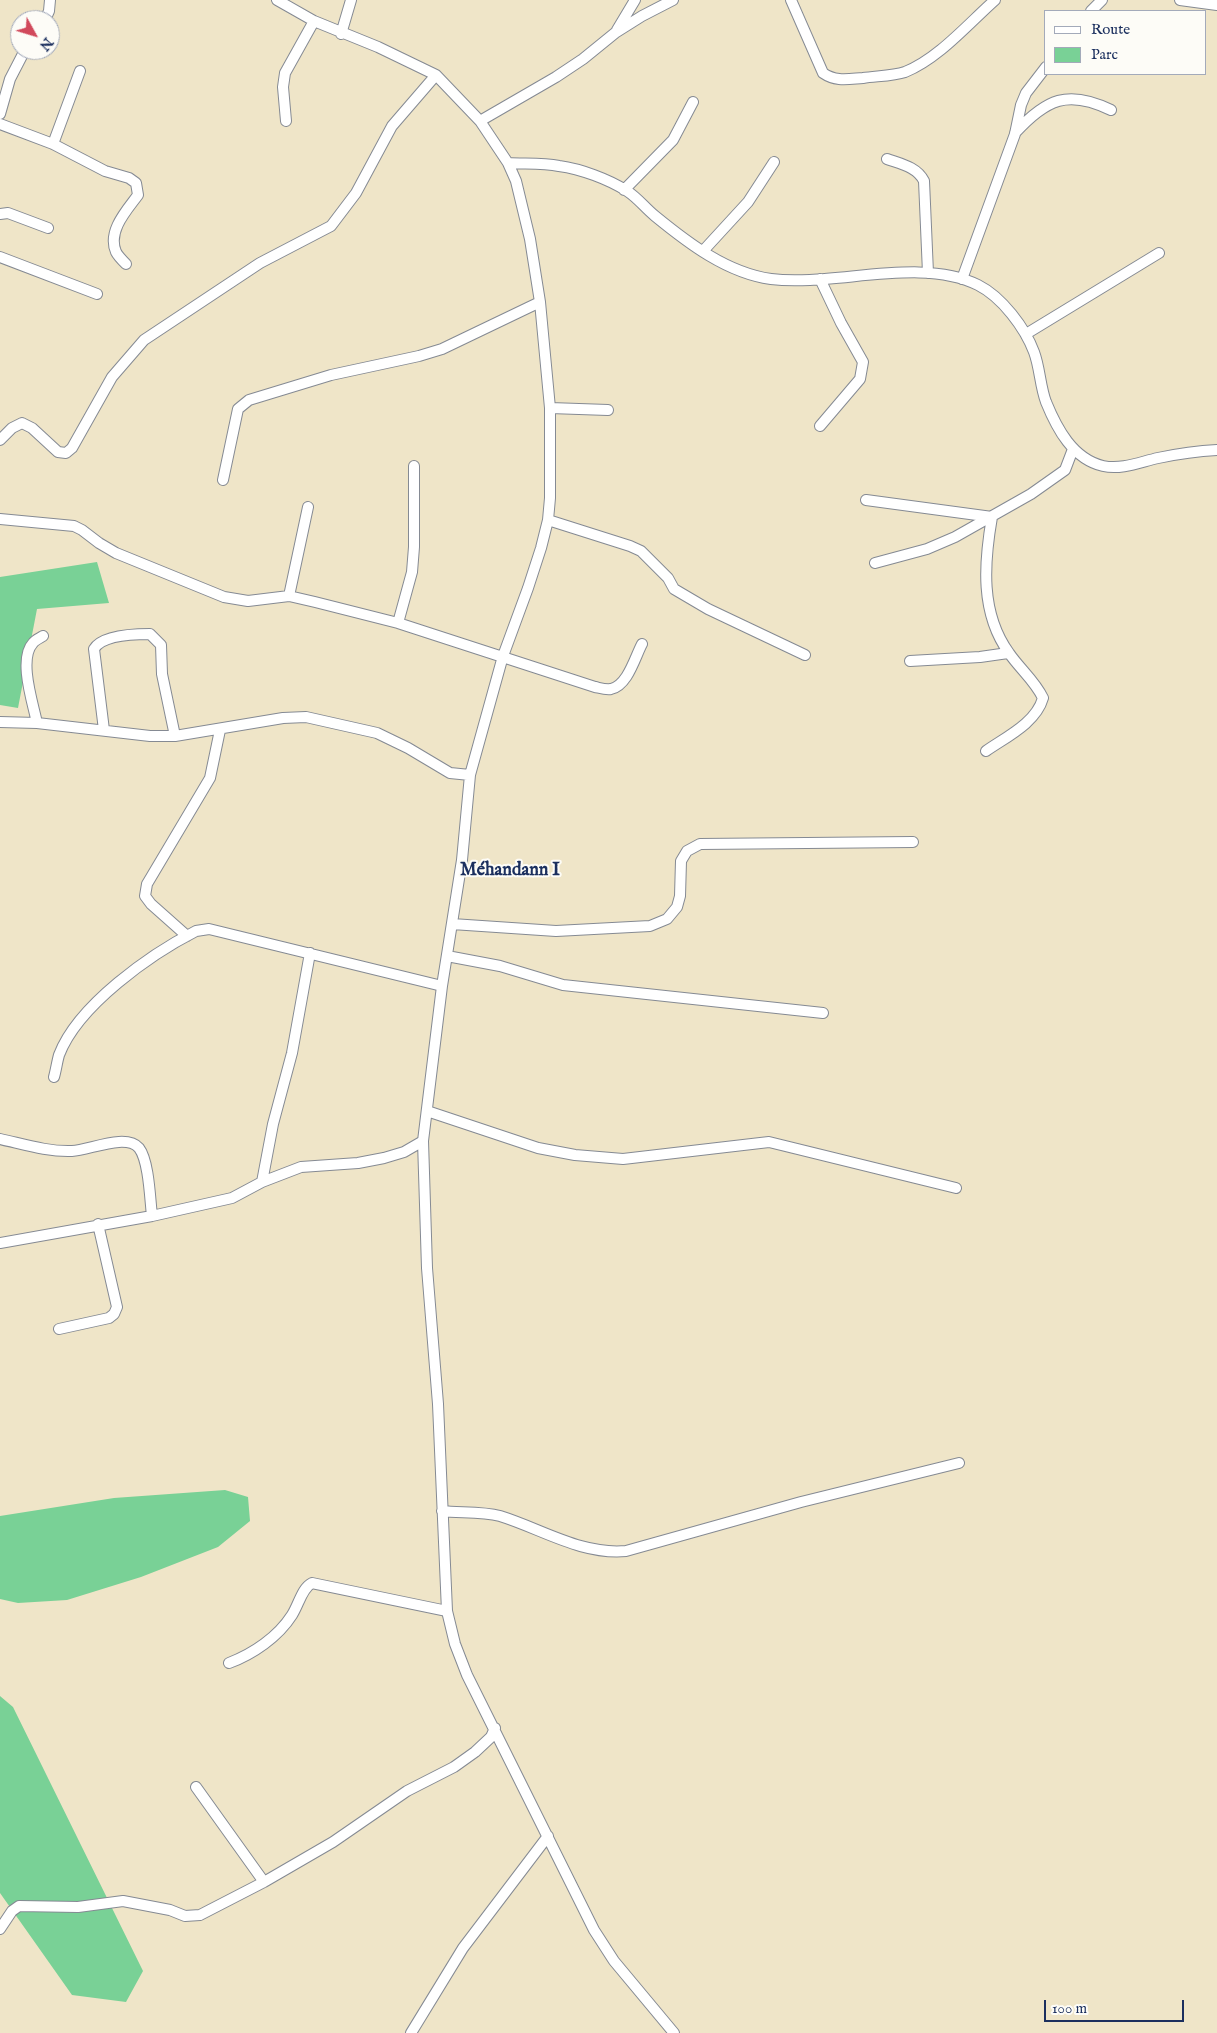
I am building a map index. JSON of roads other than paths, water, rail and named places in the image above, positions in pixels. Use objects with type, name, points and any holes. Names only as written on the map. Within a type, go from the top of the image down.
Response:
[{"type":"street","points":[[278,0],[341,34],[378,47],[436,75],[480,121],[508,163],[516,181],[530,239],[540,302],[550,408],[550,498],[548,520],[528,588],[503,656],[470,775],[462,860],[442,986],[423,1141],[427,1268],[438,1404],[446,1611],[455,1644],[467,1675],[590,1921],[614,1961],[674,2033]]},
{"type":"street","points":[[341,34],[351,0]]},
{"type":"street","points":[[615,33],[635,0]]},
{"type":"street","points":[[480,121],[583,60],[615,33],[673,0]]},
{"type":"street","points":[[790,0],[823,73],[832,79],[843,80],[903,72],[916,67],[929,59],[995,0]]},
{"type":"street","points":[[1180,0],[1217,5]]},
{"type":"street","points":[[286,121],[283,87],[285,73],[314,21]]},
{"type":"street","points":[[0,114],[10,79],[19,60]]},
{"type":"street","points":[[962,280],[1014,134],[1021,105],[1026,93],[1044,70]]},
{"type":"street","points":[[53,144],[80,71]]},
{"type":"street","points":[[0,440],[12,428],[22,423],[32,428],[58,452],[66,453],[72,448],[80,437],[98,399],[112,378],[144,340],[260,263],[331,226],[356,193],[392,126],[436,75]]},
{"type":"street","points":[[1014,134],[1041,108],[1056,100],[1076,98],[1098,103],[1112,110]]},
{"type":"street","points":[[624,190],[673,140],[693,102]]},
{"type":"street","points":[[0,124],[53,144],[105,170],[129,178],[136,183],[138,195],[118,223],[113,238],[116,253],[126,264]]},
{"type":"street","points":[[887,159],[913,169],[920,174],[924,181],[928,273]]},
{"type":"street","points":[[703,250],[748,202],[774,162]]},
{"type":"street","points":[[508,163],[560,166],[600,178],[636,197],[653,215],[713,258],[745,272],[771,279],[820,279],[928,273],[979,285],[998,300],[1026,334],[1035,354],[1046,401],[1073,449],[1085,460],[1105,467],[1125,466],[1158,458],[1217,450]]},
{"type":"street","points":[[0,214],[8,213],[48,228]]},
{"type":"street","points":[[1026,334],[1159,253]]},
{"type":"street","points":[[0,257],[97,294]]},
{"type":"street","points":[[820,279],[841,324],[862,362],[860,379],[820,426]]},
{"type":"street","points":[[222,480],[238,409],[249,400],[330,375],[419,356],[442,349],[540,302]]},
{"type":"street","points":[[550,408],[608,410]]},
{"type":"street","points":[[875,563],[927,548],[955,537],[1031,494],[1065,470],[1073,449]]},
{"type":"street","points":[[398,623],[412,572],[414,547],[414,466]]},
{"type":"street","points":[[866,500],[992,516]]},
{"type":"street","points":[[289,596],[308,507]]},
{"type":"street","points":[[986,751],[1032,718],[1041,708],[1044,698],[1008,653],[993,625],[986,589],[986,554],[992,516]]},
{"type":"street","points":[[0,519],[74,526],[116,553],[224,596],[248,601],[289,596],[398,623],[595,687],[609,689],[619,685],[625,678],[642,644]]},
{"type":"street","points":[[548,520],[641,551],[668,578],[674,589],[708,609],[805,656]]},
{"type":"street","points":[[104,730],[94,648],[97,643],[105,639],[134,634],[150,634],[161,645],[162,674],[175,736]]},
{"type":"street","points":[[37,723],[26,668],[27,653],[32,643],[42,636]]},
{"type":"street","points":[[910,661],[980,657],[1008,653]]},
{"type":"street","points":[[0,722],[37,723],[150,736],[175,736],[283,718],[306,718],[377,733],[450,772],[470,775]]},
{"type":"street","points":[[187,936],[151,904],[145,896],[147,884],[210,778],[220,730]]},
{"type":"street","points":[[452,924],[556,931],[650,926],[667,919],[677,907],[680,896],[681,860],[687,851],[700,844],[912,842]]},
{"type":"street","points":[[54,1077],[60,1054],[71,1034],[90,1009],[112,986],[196,931],[209,930],[442,986]]},
{"type":"street","points":[[262,1182],[273,1124],[292,1053],[310,953]]},
{"type":"street","points":[[447,956],[500,966],[563,985],[823,1013]]},
{"type":"street","points":[[427,1111],[538,1148],[575,1155],[623,1159],[769,1142],[956,1188]]},
{"type":"street","points":[[0,1139],[50,1149],[73,1151],[121,1142],[132,1142],[139,1148],[144,1158],[152,1216]]},
{"type":"street","points":[[0,1242],[152,1216],[232,1198],[262,1182],[301,1167],[358,1163],[384,1158],[404,1152],[423,1141]]},
{"type":"street","points":[[59,1329],[109,1318],[114,1314],[117,1307],[98,1224]]},
{"type":"street","points":[[442,1511],[498,1516],[591,1550],[608,1552],[626,1551],[801,1502],[958,1463]]},
{"type":"street","points":[[228,1663],[244,1658],[277,1633],[292,1616],[307,1585],[312,1583],[446,1611]]},
{"type":"street","points":[[0,1929],[12,1911],[19,1906],[78,1907],[123,1901],[170,1910],[185,1916],[200,1915],[264,1882],[333,1842],[407,1792],[454,1767],[475,1752],[491,1737],[495,1728]]},
{"type":"street","points":[[196,1788],[264,1882]]},
{"type":"street","points":[[410,2033],[463,1948],[548,1836]]},
{"type":"district","name":"Méhandann I","points":[[510,871]]}]
